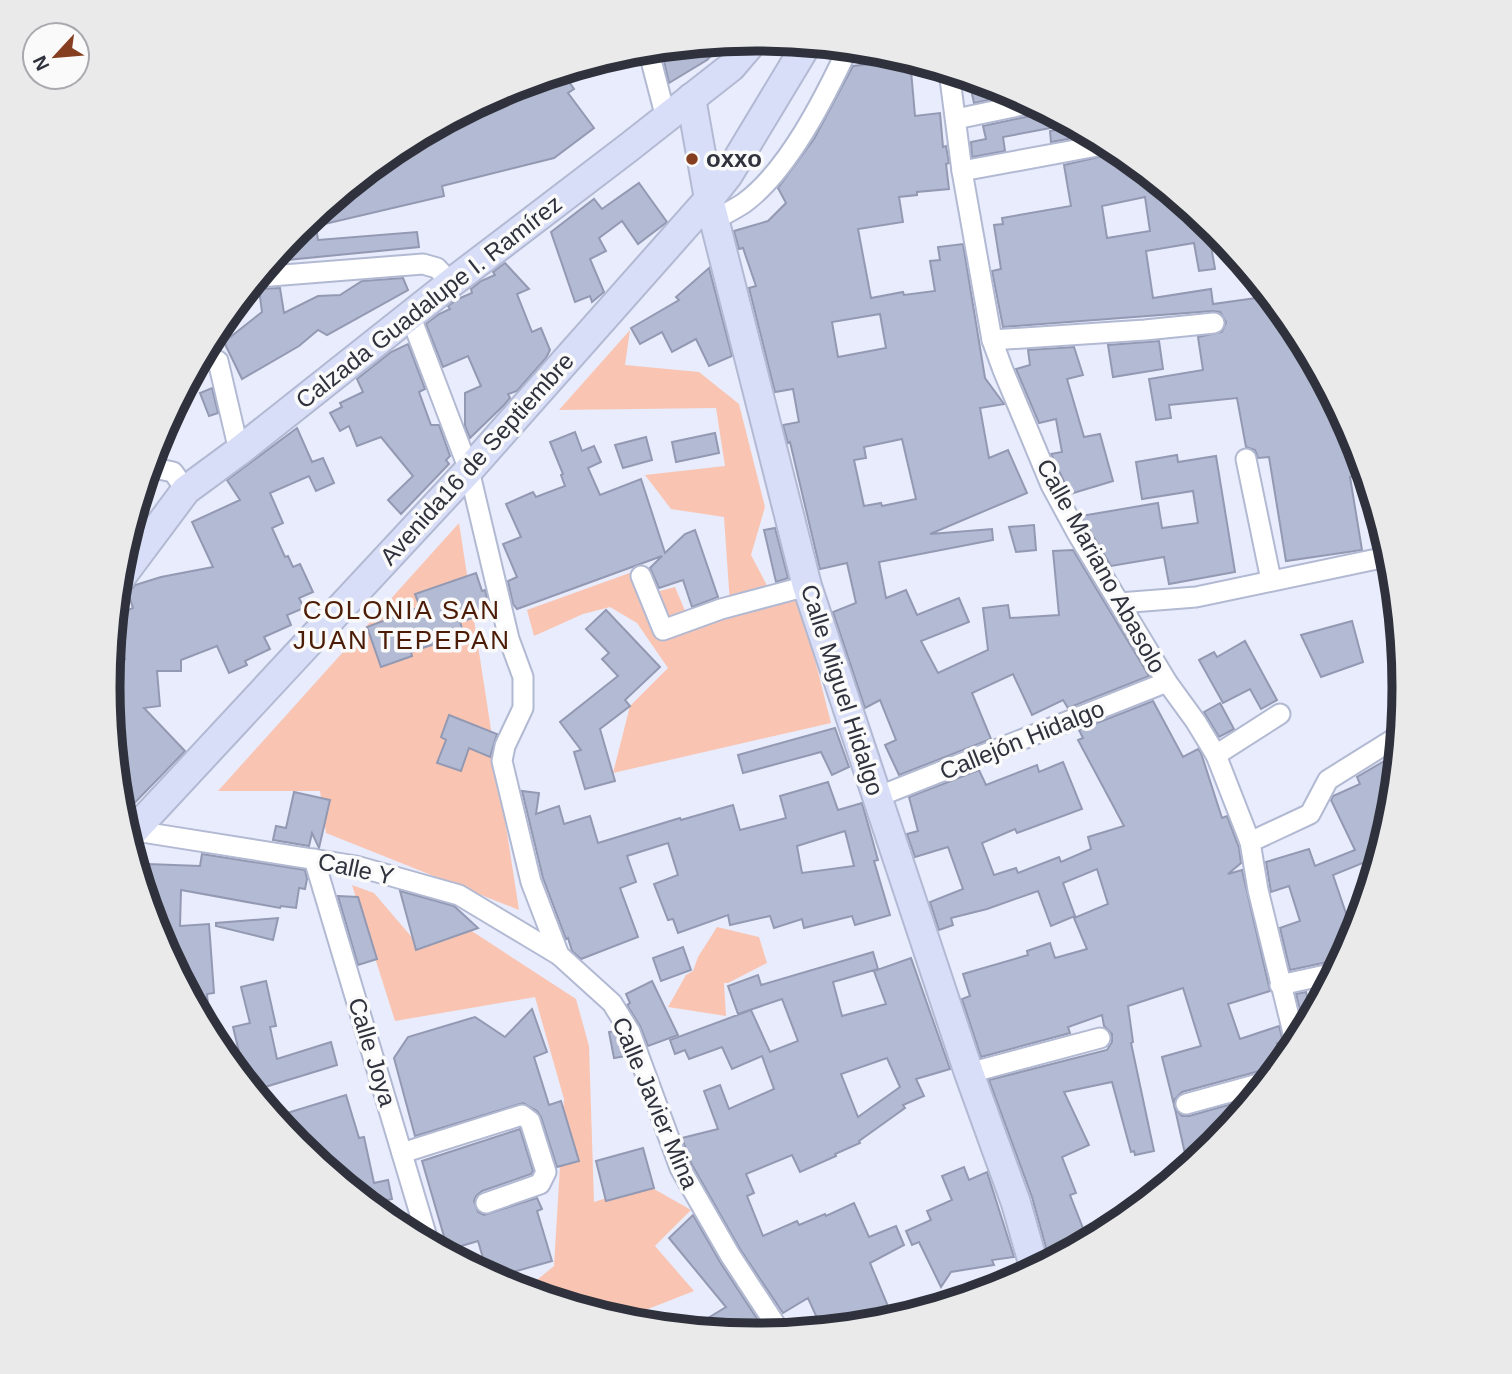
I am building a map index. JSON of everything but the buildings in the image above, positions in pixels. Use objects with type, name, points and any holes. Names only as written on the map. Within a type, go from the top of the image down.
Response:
[{"type":"main road","name":"Calzada Guadalupe I. Ramírez","points":[[132,562],[186,490],[666,118],[731,66],[744,51]]},
{"type":"main road","points":[[712,209],[728,175],[802,52]]},
{"type":"main road","name":"Calle Miguel Hidalgo","points":[[691,98],[712,209],[807,586],[969,1073],[1016,1203],[1032,1260]]},
{"type":"main road","name":"Avenida16 de Septiembre","points":[[137,834],[712,209]]},
{"type":"street","points":[[712,209],[744,203],[771,178],[830,86],[844,57]]},
{"type":"street","points":[[651,60],[666,118]]},
{"type":"street","name":"Calle Mariano Abasolo","points":[[950,81],[962,171],[992,340],[1051,485],[1167,682],[1216,755],[1250,842],[1292,1029]]},
{"type":"street","points":[[956,119],[1016,106]]},
{"type":"street","points":[[962,171],[1092,147]]},
{"type":"street","points":[[271,276],[422,264],[437,268],[451,283]]},
{"type":"street","name":"Calle Javier Mina","points":[[410,315],[469,470],[509,639],[523,677],[523,708],[505,746],[502,761],[531,882],[559,955],[612,1003],[630,1032],[680,1168],[730,1255],[774,1323]]},
{"type":"street","points":[[992,340],[1214,323]]},
{"type":"street","points":[[218,362],[239,451]]},
{"type":"street","points":[[1246,459],[1271,580]]},
{"type":"street","points":[[159,469],[173,472],[186,490]]},
{"type":"street","points":[[1119,603],[1196,597],[1379,558]]},
{"type":"street","points":[[641,576],[663,630],[721,609],[807,586]]},
{"type":"street","name":"Callejón Hidalgo","points":[[877,797],[1167,682]]},
{"type":"street","points":[[1216,755],[1280,714]]},
{"type":"street","points":[[1250,842],[1310,814],[1328,780],[1390,741]]},
{"type":"street","name":"Calle Y","points":[[138,840],[356,866],[459,895],[559,955]]},
{"type":"street","name":"Calle Joya","points":[[314,859],[425,1230]]},
{"type":"street","points":[[1280,985],[1323,976]]},
{"type":"street","points":[[969,1073],[1100,1038]]},
{"type":"street","points":[[1186,1104],[1251,1086]]},
{"type":"street","points":[[402,1153],[522,1115],[530,1121],[546,1172],[540,1184],[486,1203]]},
{"type":"shaded area","points":[[630,330],[625,365],[699,372],[739,404],[765,507],[751,555],[772,595],[800,601],[831,723],[613,773],[630,706],[668,668],[637,623],[610,607],[583,614],[534,636],[527,610],[635,571],[652,593],[675,587],[693,630],[730,604],[724,517],[671,509],[645,475],[725,466],[716,408],[559,410]]},
{"type":"shaded area","points":[[459,523],[519,910],[326,833],[320,791],[218,791]]},
{"type":"shaded area","points":[[352,885],[374,893],[421,948],[441,911],[576,999],[589,1046],[594,1202],[647,1185],[691,1210],[655,1246],[694,1291],[640,1312],[591,1302],[534,1283],[554,1266],[564,1099],[535,997],[395,1021]]},
{"type":"shaded area","points":[[717,927],[759,937],[767,963],[724,983],[726,1016],[668,1007],[686,975],[693,971],[698,957]]},
{"type":"place","name":"oxxo","points":[[692,159]]},
{"type":"district","name":"COLONIA SAN JUAN TEPEPAN","points":[[402,625]]}]
